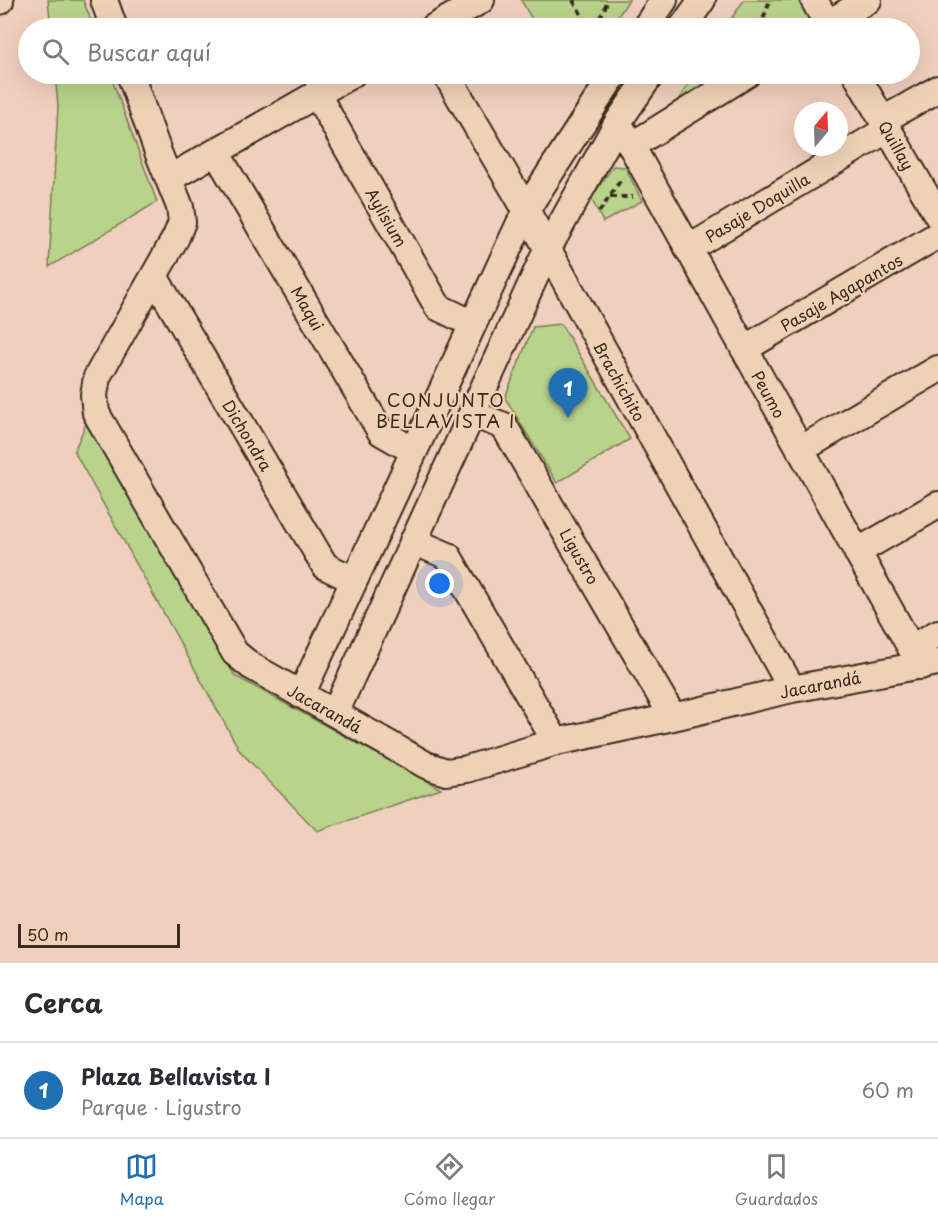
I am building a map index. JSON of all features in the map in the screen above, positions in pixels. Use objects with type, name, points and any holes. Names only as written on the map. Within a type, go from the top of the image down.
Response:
[{"type":"street","points":[[104,0],[110,18]]},
{"type":"street","points":[[450,18],[481,0]]},
{"type":"street","points":[[652,18],[664,0]]},
{"type":"street","points":[[689,18],[702,0]]},
{"type":"street","points":[[814,0],[822,18]]},
{"type":"street","points":[[840,18],[868,0]]},
{"type":"street","name":"Jacarandá","points":[[134,84],[170,178],[180,207],[182,222],[176,237],[97,377],[94,395],[96,413],[234,652],[251,666],[426,765],[446,772],[467,769],[556,742],[923,659],[938,633]]},
{"type":"street","points":[[170,178],[333,84]]},
{"type":"street","name":"Brachichito","points":[[452,84],[525,210],[792,689]]},
{"type":"street","points":[[301,694],[525,210],[607,84]]},
{"type":"street","points":[[335,713],[547,250],[618,122],[644,84]]},
{"type":"street","points":[[635,154],[733,84]]},
{"type":"street","name":"Quillay","points":[[862,84],[938,216]]},
{"type":"street","name":"Pasaje Doquilla","points":[[688,249],[886,125],[938,89]]},
{"type":"street","name":"Aylisium","points":[[316,93],[438,307],[473,324]]},
{"type":"street","name":"Peumo","points":[[618,122],[857,552],[923,659]]},
{"type":"street","name":"Maqui","points":[[216,152],[381,432],[414,451]]},
{"type":"street","name":"Pasaje Agapantos","points":[[744,349],[938,235]]},
{"type":"street","name":"Dichondra","points":[[154,276],[325,566],[354,580]]},
{"type":"street","points":[[800,450],[938,369]]},
{"type":"street","name":"Ligustro","points":[[472,414],[504,426],[674,717]]},
{"type":"street","points":[[857,552],[938,505]]},
{"type":"street","points":[[413,541],[448,556],[556,742]]},
{"type":"path","points":[[573,0],[583,18]]},
{"type":"path","points":[[600,18],[608,0]]},
{"type":"path","points":[[764,18],[770,0]]},
{"type":"path","points":[[599,212],[626,172],[635,154]]},
{"type":"green space","points":[[48,0],[83,0],[90,18],[50,18]]},
{"type":"green space","points":[[521,0],[629,0],[617,18],[531,18]]},
{"type":"green space","points":[[744,0],[798,0],[808,18],[732,18]]},
{"type":"green space","points":[[56,84],[114,84],[157,202],[49,267],[58,106]]},
{"type":"green space","points":[[688,84],[715,84],[670,112]]},
{"type":"green space","points":[[613,166],[625,167],[642,201],[603,222],[591,198]]},
{"type":"green space","points":[[561,324],[630,439],[557,483],[505,398],[533,327]]},
{"type":"green space","points":[[86,424],[235,676],[441,789],[317,831],[240,751],[74,451]]},
{"type":"place","name":"Plaza Bellavista I","points":[[568,418]]},
{"type":"district","name":"CONJUNTO BELLAVISTA I","points":[[446,409]]}]
